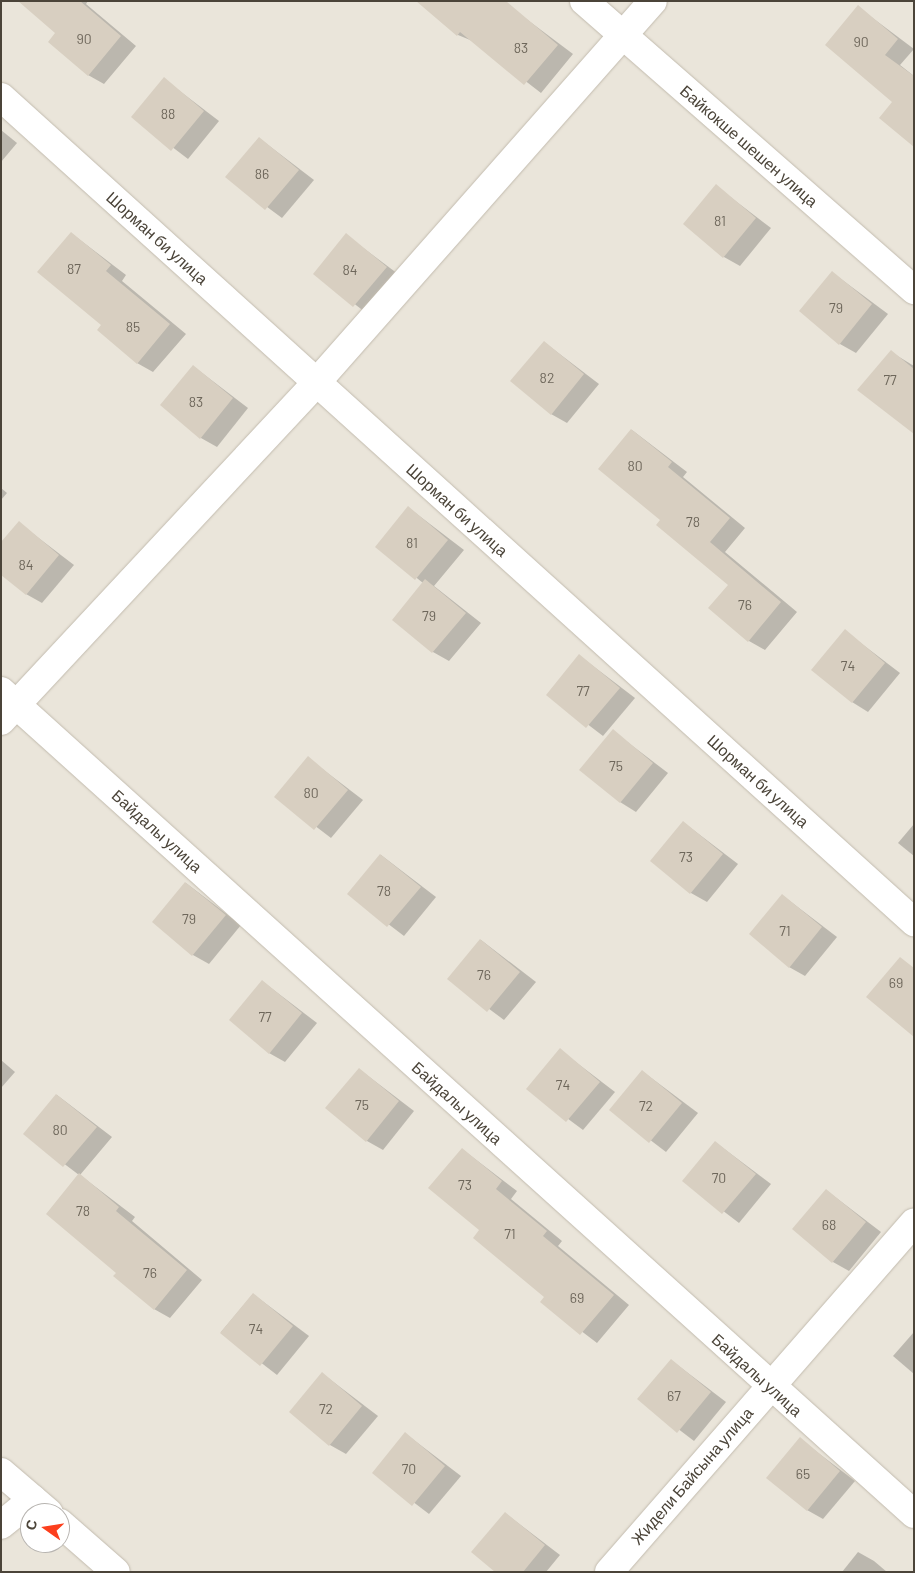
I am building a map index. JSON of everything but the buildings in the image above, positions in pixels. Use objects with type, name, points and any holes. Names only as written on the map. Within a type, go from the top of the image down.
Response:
[{"type":"street","name":"Байкокше шешен улица","points":[[584,1],[914,290]]},
{"type":"street","points":[[6,705],[316,383],[653,1]]},
{"type":"street","name":"Шорман би улица","points":[[1,97],[914,922]]},
{"type":"street","name":"Байдалы улица","points":[[6,705],[914,1514]]},
{"type":"street","name":"Жидели Байсына улица","points":[[609,1572],[914,1222]]},
{"type":"street","points":[[1,1472],[37,1503]]},
{"type":"street","points":[[1,1525],[20,1516]]},
{"type":"street","points":[[70,1531],[116,1572]]},
{"type":"shaded area","points":[[1,1],[914,1],[914,1572],[1,1572]]}]
